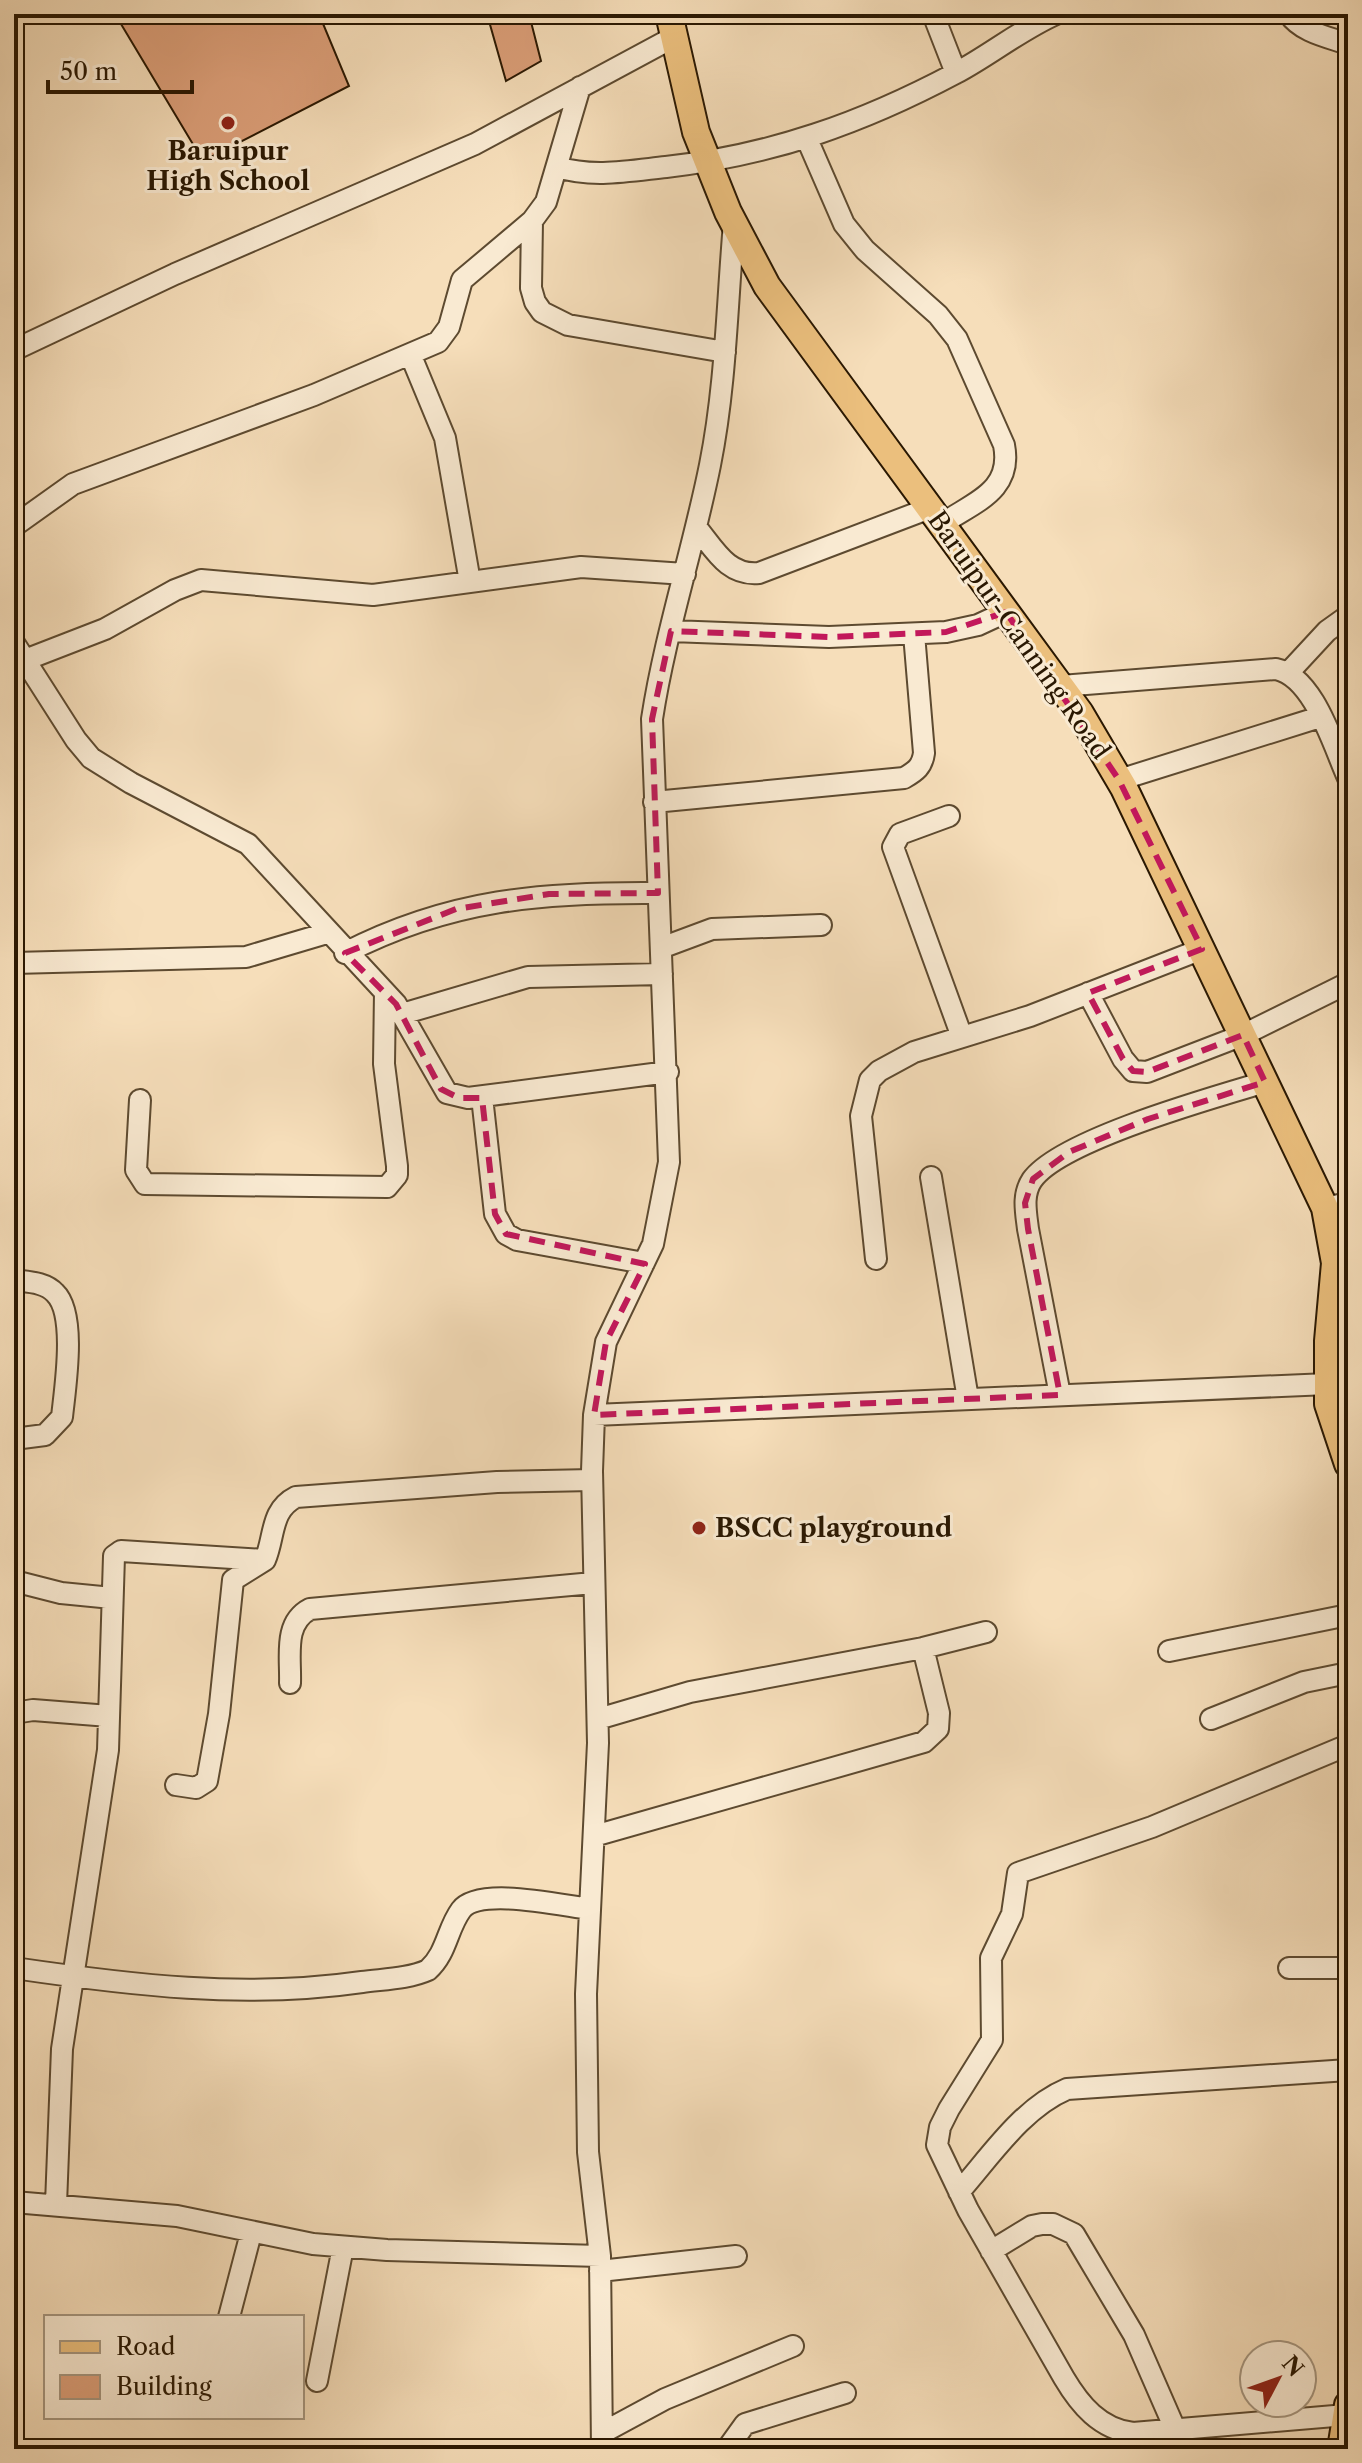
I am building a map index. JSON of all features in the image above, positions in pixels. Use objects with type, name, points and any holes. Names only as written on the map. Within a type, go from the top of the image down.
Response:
[{"type":"main road","name":"Baruipur-Canning Road","points":[[672,26],[696,132],[734,223],[767,286],[1061,686],[1119,780],[1265,1082],[1337,1205],[1328,1404],[1348,1464]]},
{"type":"main road","points":[[1341,2449],[1347,2410]]},
{"type":"street","points":[[933,14],[956,73]]},
{"type":"street","points":[[557,167],[585,174],[708,162],[753,155],[807,139],[956,73],[1031,25],[1056,14]]},
{"type":"street","points":[[1287,17],[1348,44]]},
{"type":"street","points":[[14,350],[175,274],[475,144],[580,87],[672,26]]},
{"type":"street","points":[[14,526],[73,484],[411,356],[438,342],[445,334],[458,289],[469,272],[532,221],[546,202],[580,87]]},
{"type":"street","points":[[697,528],[728,566],[737,572],[759,573],[936,516],[1000,484],[1007,463],[1004,445],[957,339],[938,315],[865,250],[844,224],[807,139]]},
{"type":"street","points":[[532,221],[531,288],[542,312],[568,325],[725,352]]},
{"type":"street","points":[[602,2441],[600,2263],[588,2152],[586,1994],[598,1719],[593,1583],[594,1415],[606,1342],[644,1263],[656,1229],[669,1162],[668,1072],[652,719],[658,677],[711,461],[725,352],[734,223]]},
{"type":"street","points":[[411,356],[445,438],[470,582]]},
{"type":"street","points":[[668,1072],[482,1097],[459,1098],[441,1089],[402,1014],[385,992],[345,953],[248,844],[131,783],[91,758],[20,651],[105,629],[175,590],[201,580],[272,583],[358,595],[581,567],[685,574]]},
{"type":"street","points":[[671,631],[829,637],[914,634],[961,630],[1006,612]]},
{"type":"street","points":[[1289,672],[1327,631],[1348,616]]},
{"type":"street","points":[[654,802],[904,778],[915,772],[922,764],[924,753],[914,634]]},
{"type":"street","points":[[1061,686],[1276,669],[1289,672],[1309,693],[1348,778]]},
{"type":"street","points":[[1119,780],[1320,717]]},
{"type":"street","points":[[949,816],[900,834],[893,847],[962,1037]]},
{"type":"street","points":[[345,953],[372,939],[456,909],[549,894],[658,893]]},
{"type":"street","points":[[661,948],[712,929],[821,925]]},
{"type":"street","points":[[14,963],[246,957],[327,933]]},
{"type":"street","points":[[876,1259],[861,1116],[870,1080],[914,1052],[1088,993],[1202,949]]},
{"type":"street","points":[[402,1014],[528,977],[662,974]]},
{"type":"street","points":[[1088,993],[1123,1059],[1133,1071],[1147,1072],[1243,1035],[1348,983]]},
{"type":"street","points":[[140,1100],[136,1170],[145,1184],[387,1187],[397,1175],[397,1166],[384,1064],[385,992]]},
{"type":"street","points":[[1060,1395],[1028,1229],[1025,1203],[1033,1179],[1069,1152],[1148,1119],[1265,1082]]},
{"type":"street","points":[[482,1097],[495,1214],[506,1234],[517,1240],[644,1263]]},
{"type":"street","points":[[931,1177],[968,1399]]},
{"type":"street","points":[[14,1280],[43,1285],[56,1293],[67,1323],[62,1417],[45,1435],[14,1439]]},
{"type":"street","points":[[594,1415],[1328,1384]]},
{"type":"street","points":[[176,1785],[196,1788],[207,1781],[219,1714],[233,1580],[265,1560],[276,1516],[284,1503],[296,1497],[497,1482],[592,1480]]},
{"type":"street","points":[[56,2204],[62,2049],[108,1750],[114,1558],[118,1552],[265,1560]]},
{"type":"street","points":[[14,1581],[61,1593],[112,1598]]},
{"type":"street","points":[[290,1683],[292,1626],[300,1614],[310,1609],[593,1583]]},
{"type":"street","points":[[1169,1651],[1348,1615]]},
{"type":"street","points":[[598,1719],[690,1692],[923,1648],[986,1632]]},
{"type":"street","points":[[594,1836],[924,1742],[938,1729],[939,1713],[923,1648]]},
{"type":"street","points":[[1211,1719],[1304,1682],[1348,1673]]},
{"type":"street","points":[[14,1713],[33,1710],[109,1716]]},
{"type":"street","points":[[1347,2410],[1124,2432],[1086,2411],[991,2251],[940,2154],[937,2137],[949,2109],[992,2040],[991,1958],[1012,1914],[1018,1873],[1152,1827],[1348,1745]]},
{"type":"street","points":[[14,1968],[153,1987],[237,1991],[322,1988],[428,1970],[438,1961],[463,1907],[475,1900],[508,1899],[590,1909]]},
{"type":"street","points":[[1289,1968],[1348,1968]]},
{"type":"street","points":[[959,2192],[1028,2115],[1052,2096],[1067,2089],[1348,2070]]},
{"type":"street","points":[[14,2202],[177,2216],[251,2233],[343,2247],[600,2263],[736,2256]]},
{"type":"street","points":[[991,2251],[1032,2226],[1053,2224],[1074,2234],[1134,2335],[1175,2429]]},
{"type":"street","points":[[230,2315],[251,2233]]},
{"type":"street","points":[[317,2381],[343,2247]]},
{"type":"street","points":[[602,2441],[665,2399],[793,2346]]},
{"type":"street","points":[[727,2449],[745,2424],[845,2393]]},
{"type":"highlighted area","points":[[1006,612],[1119,780],[1202,949],[1088,993],[1123,1059],[1133,1071],[1147,1072],[1243,1035],[1265,1082],[1148,1119],[1069,1152],[1033,1179],[1025,1203],[1028,1229],[1060,1395],[594,1415],[606,1342],[645,1264],[506,1234],[495,1214],[482,1098],[459,1098],[441,1089],[396,1004],[345,953],[456,909],[549,894],[658,893],[652,719],[671,631],[829,637],[946,632]]},
{"type":"building","name":"Baruipur High School","points":[[115,14],[319,14],[349,86],[203,161]]},
{"type":"building","points":[[487,14],[529,14],[541,61],[506,81]]},
{"type":"place","name":"Baruipur High School","points":[[228,123]]},
{"type":"place","name":"BSCC playground","points":[[699,1528]]}]
